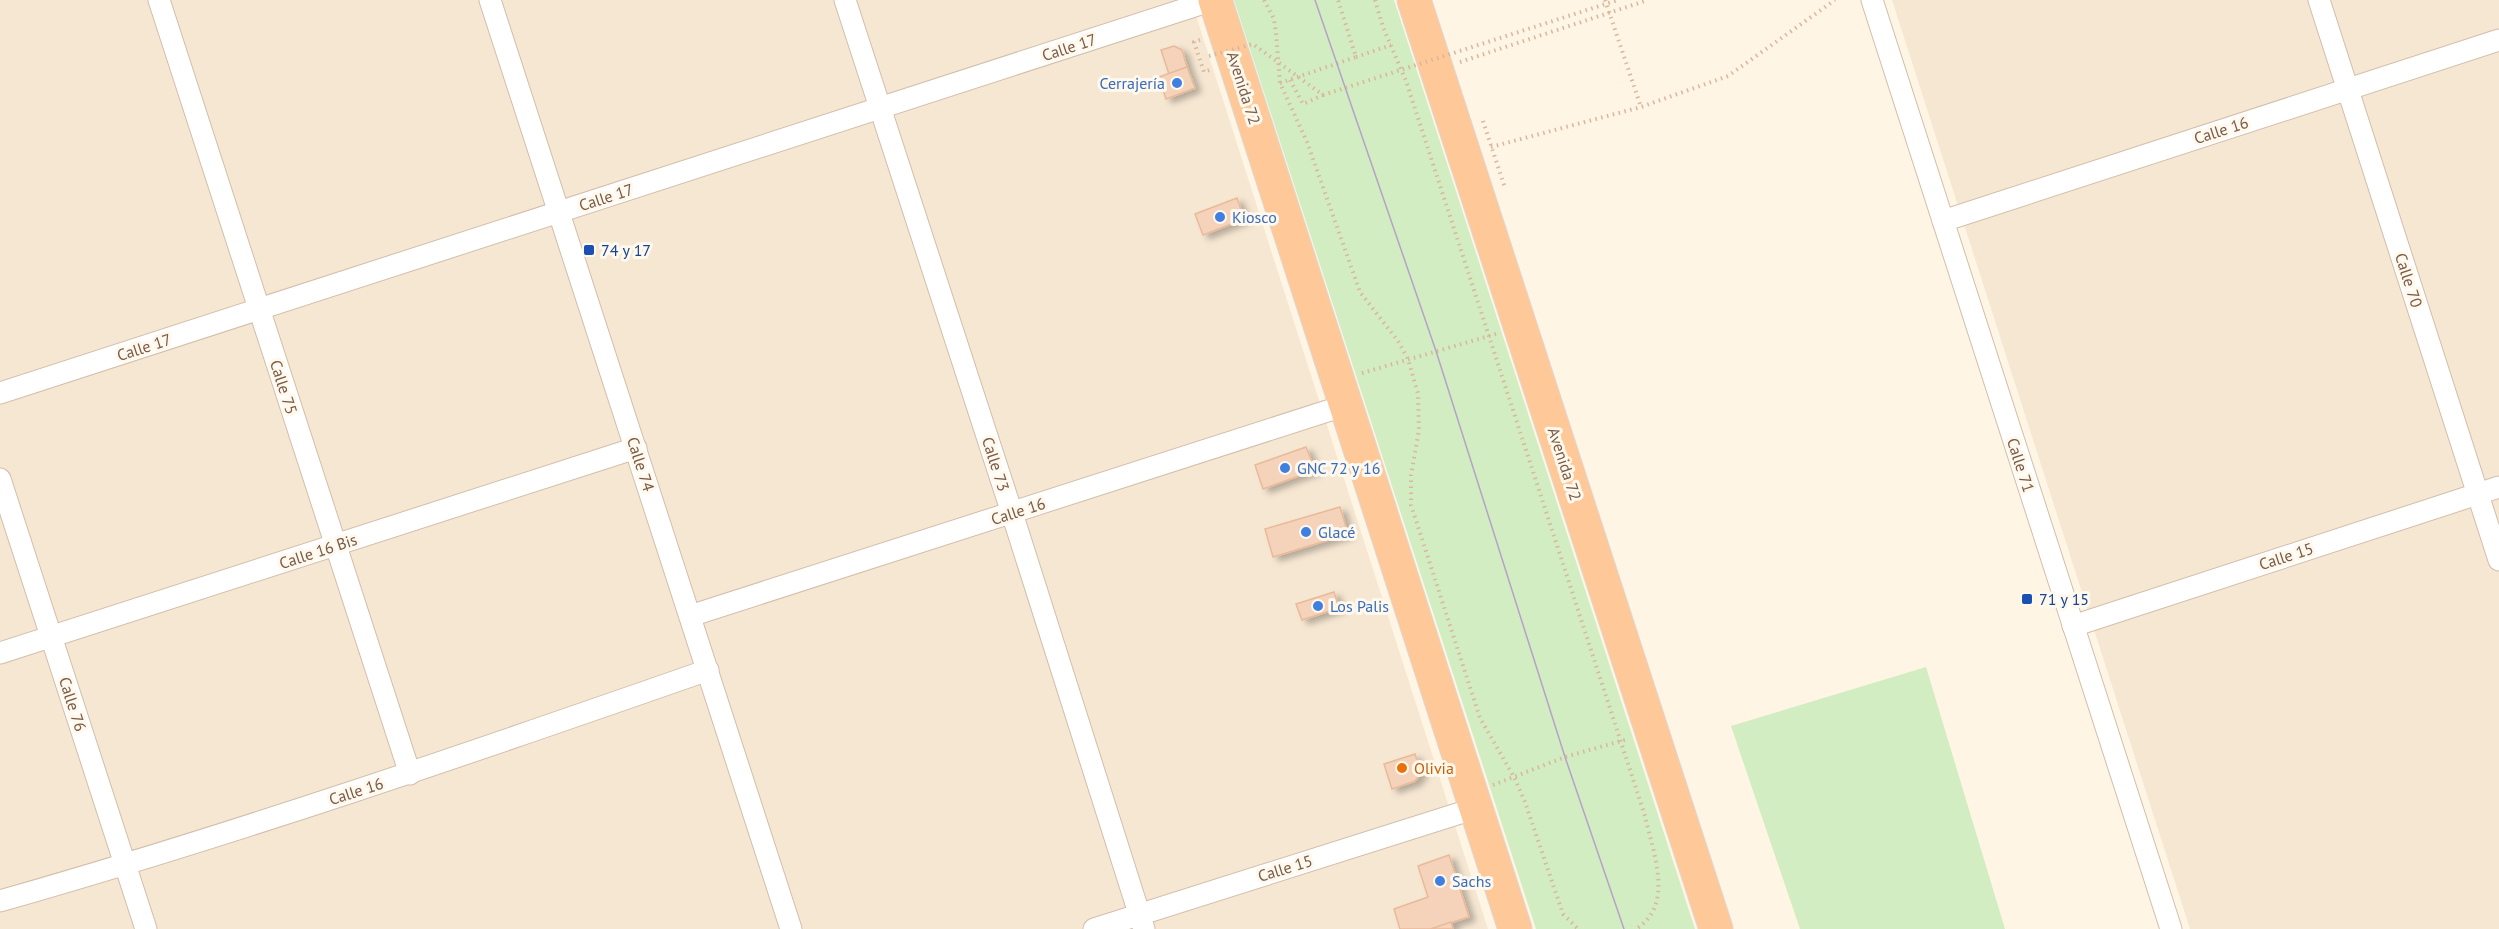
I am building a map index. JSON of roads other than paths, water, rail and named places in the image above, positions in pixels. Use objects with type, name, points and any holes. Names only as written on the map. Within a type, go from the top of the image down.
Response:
[{"type":"highway","name":"Avenida 72","points":[[1214,0],[1515,929]]},
{"type":"highway","name":"Avenida 72","points":[[1414,0],[1714,928]]},
{"type":"street","name":"Calle 75","points":[[159,0],[410,774]]},
{"type":"street","name":"Calle 74","points":[[490,0],[791,929]]},
{"type":"street","name":"Calle 73","points":[[845,0],[1012,513],[1141,922]]},
{"type":"street","name":"Calle 17","points":[[0,393],[1214,0]]},
{"type":"street","name":"Calle 71","points":[[1872,0],[2171,929]]},
{"type":"street","name":"Calle 70","points":[[2319,0],[2499,560]]},
{"type":"street","name":"Calle 16","points":[[1943,221],[2499,40]]},
{"type":"street","name":"Calle 16","points":[[690,616],[1012,513],[1342,392]]},
{"type":"street","name":"Calle 16 Bis","points":[[0,653],[636,448]]},
{"type":"street","name":"Calle 76","points":[[0,479],[146,929]]},
{"type":"street","name":"Calle 15","points":[[2073,626],[2499,487]]},
{"type":"street","name":"Calle 16","points":[[0,901],[126,866],[410,774],[708,670]]},
{"type":"street","name":"Calle 15","points":[[1094,929],[1141,922],[1474,801]]},
{"type":"tram line","points":[[1315,0],[1436,351],[1565,757],[1624,929]]},
{"type":"place","name":"Cerrajería","points":[[1177,83]]},
{"type":"place","name":"Kiosco","points":[[1220,217]]},
{"type":"place","name":"74 y 17","points":[[589,250]]},
{"type":"place","name":"GNC 72 y 16","points":[[1285,468]]},
{"type":"place","name":"Glacé","points":[[1306,532]]},
{"type":"place","name":"71 y 15","points":[[2027,599]]},
{"type":"place","name":"Los Palis","points":[[1318,606]]},
{"type":"place","name":"Olivia","points":[[1402,768]]},
{"type":"place","name":"Sachs","points":[[1440,881]]}]
